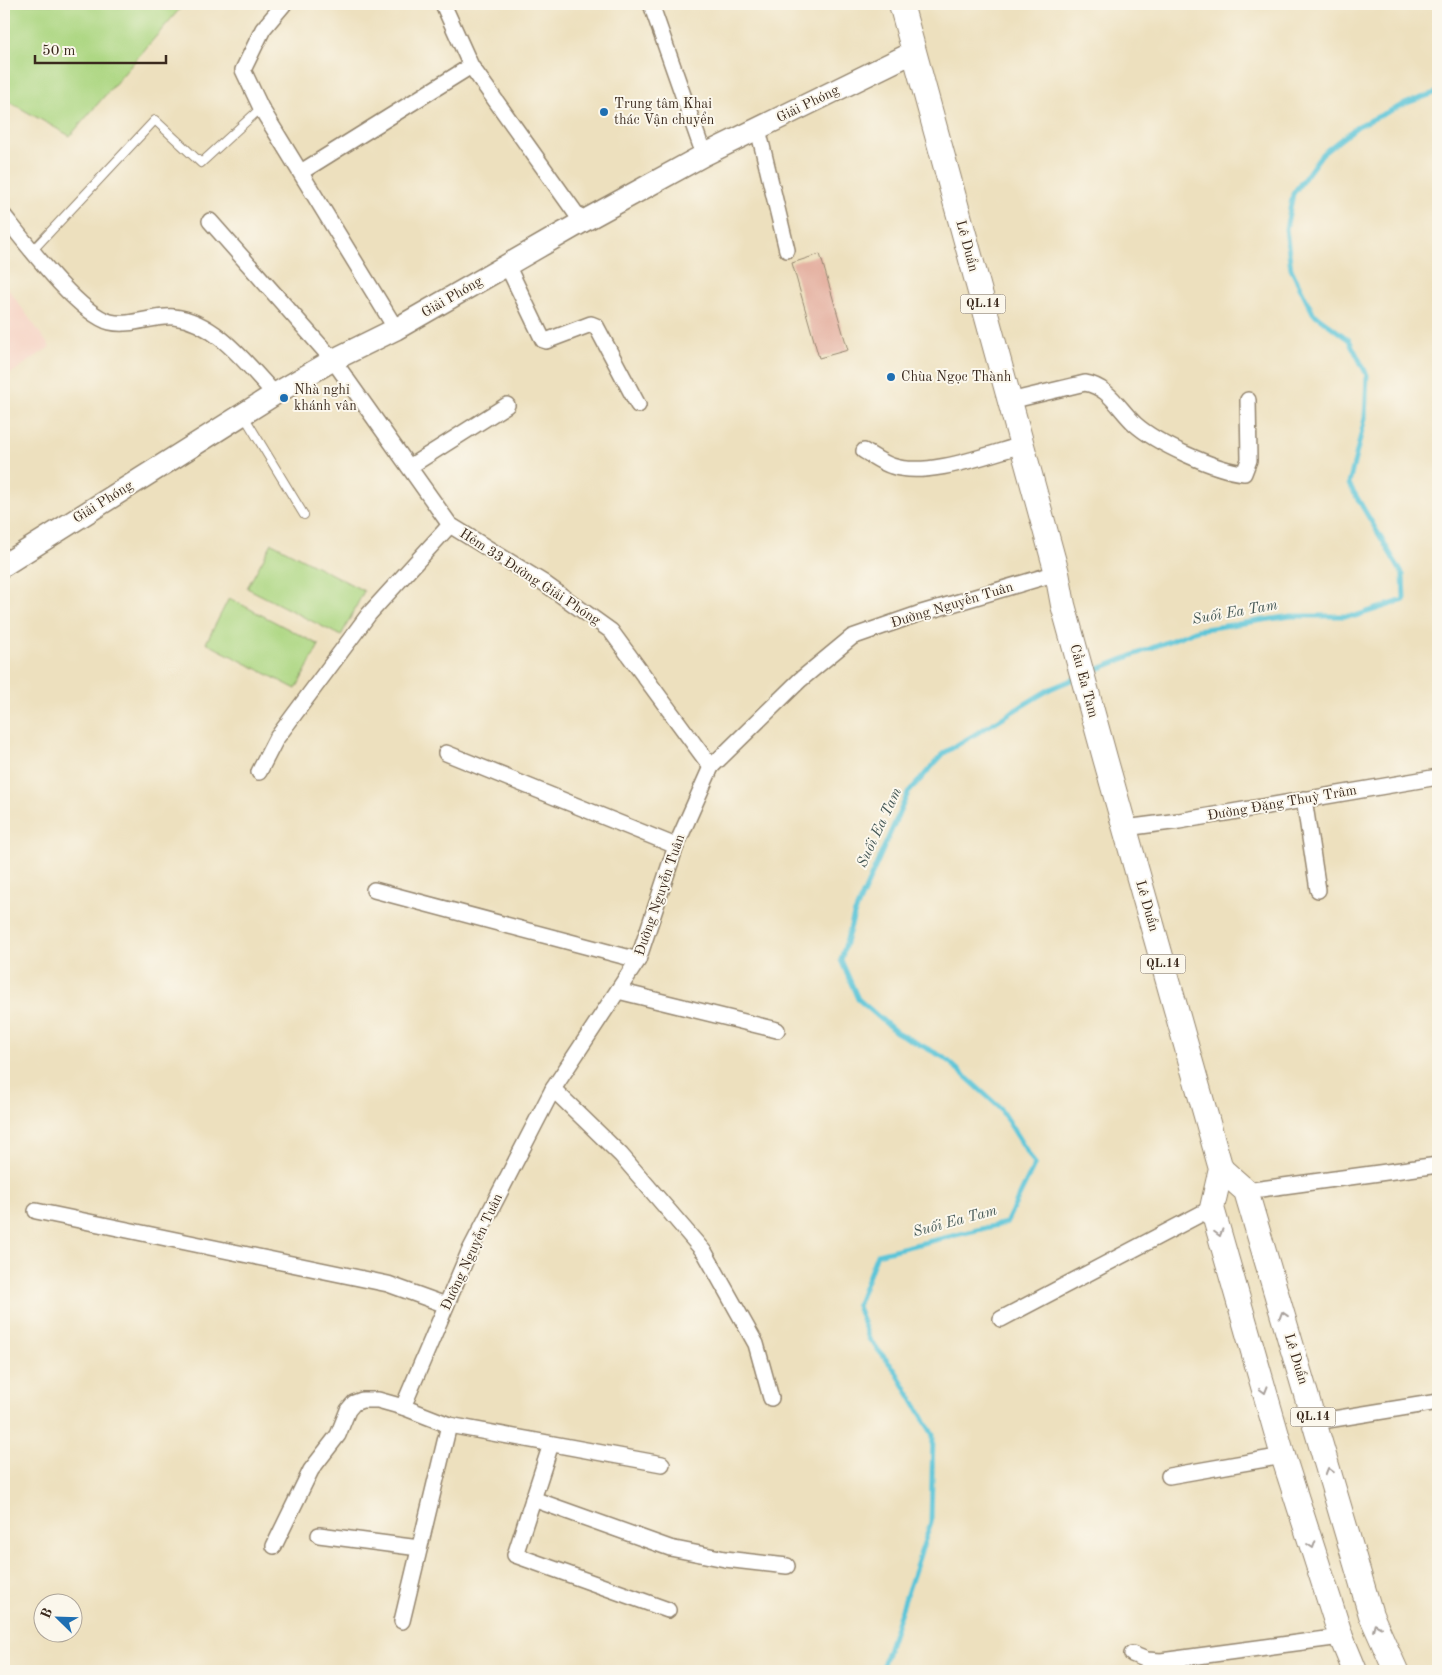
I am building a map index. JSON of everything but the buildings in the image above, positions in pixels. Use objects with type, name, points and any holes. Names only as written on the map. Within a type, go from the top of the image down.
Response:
[{"type":"main road","name":"Lê Duẩn","points":[[901,4],[1057,573],[1064,605]]},
{"type":"main road","name":"Cầu Ea Tam","points":[[1064,605],[1105,758]]},
{"type":"main road","name":"Lê Duẩn","points":[[1105,758],[1221,1170],[1212,1208],[1284,1456],[1342,1637],[1356,1671]]},
{"type":"main road","points":[[1221,1170],[1246,1191]]},
{"type":"main road","name":"Lê Duẩn","points":[[1246,1191],[1371,1615],[1396,1671]]},
{"type":"street","points":[[284,4],[262,29],[243,70],[261,108],[396,329]]},
{"type":"street","points":[[443,4],[471,66],[582,222]]},
{"type":"street","points":[[651,4],[704,155]]},
{"type":"street","name":"Giải Phóng","points":[[4,565],[242,414],[333,360],[396,329],[582,222],[704,155],[914,52]]},
{"type":"street","points":[[301,172],[471,66]]},
{"type":"street","points":[[758,129],[787,250]]},
{"type":"street","points":[[4,216],[32,251],[88,311],[110,322],[136,322],[174,317],[198,324],[223,340],[275,394]]},
{"type":"street","name":"Hẻm 33 Đường Giải Phóng","points":[[210,221],[333,360],[450,525],[544,583],[612,630],[711,768]]},
{"type":"street","points":[[507,265],[543,340],[546,341],[591,324],[596,326],[638,405]]},
{"type":"street","points":[[1010,401],[1085,383],[1095,385],[1105,390],[1135,424],[1148,434],[1208,464],[1244,473],[1249,460],[1248,400]]},
{"type":"street","points":[[409,467],[507,405]]},
{"type":"street","points":[[864,451],[892,466],[910,469],[938,466],[1022,445]]},
{"type":"street","points":[[259,772],[276,739],[369,614],[450,525]]},
{"type":"street","name":"Đường Nguyễn Tuân","points":[[403,1407],[469,1252],[553,1089],[638,960],[676,846],[711,768],[800,680],[852,637],[918,614],[1057,573]]},
{"type":"street","points":[[446,752],[676,846]]},
{"type":"street","name":"Đường Đặng Thuỳ Trâm","points":[[1125,828],[1179,821],[1438,777]]},
{"type":"street","points":[[1304,799],[1318,890]]},
{"type":"street","points":[[374,890],[638,960]]},
{"type":"street","points":[[618,991],[777,1030]]},
{"type":"street","points":[[553,1089],[621,1155],[705,1253],[756,1344],[771,1398]]},
{"type":"street","points":[[1246,1191],[1438,1165]]},
{"type":"street","points":[[1001,1319],[1212,1208]]},
{"type":"street","points":[[36,1211],[388,1284],[446,1305]]},
{"type":"street","points":[[274,1546],[311,1470],[338,1435],[348,1410],[354,1403],[362,1400],[378,1400],[449,1424],[662,1464]]},
{"type":"street","points":[[1315,1422],[1438,1402]]},
{"type":"street","points":[[402,1621],[449,1424]]},
{"type":"street","points":[[551,1444],[515,1555],[668,1610]]},
{"type":"street","points":[[1169,1476],[1284,1456]]},
{"type":"street","points":[[533,1499],[670,1548],[724,1559],[786,1566]]},
{"type":"street","points":[[319,1535],[419,1548]]},
{"type":"street","points":[[1132,1654],[1147,1660],[1161,1661],[1342,1637]]},
{"type":"lane","points":[[32,251],[155,120],[201,163],[261,108]]},
{"type":"lane","points":[[242,414],[304,515]]},
{"type":"shaded area","points":[[4,283],[50,347],[4,378]]},
{"type":"green space","points":[[4,4],[184,4],[70,136],[4,99]]},
{"type":"green space","points":[[272,543],[364,591],[341,636],[247,588]]},
{"type":"green space","points":[[229,598],[319,645],[296,689],[206,643]]},
{"type":"waterway","name":"Suối Ea Tam","points":[[1088,673],[1197,630],[1291,616],[1355,616],[1404,600],[1403,575],[1349,484],[1365,418],[1367,375],[1349,340],[1313,313],[1291,269],[1286,229],[1293,194],[1322,154],[1358,126],[1407,103],[1438,92]]},
{"type":"waterway","name":"Suối Ea Tam","points":[[881,1671],[931,1522],[933,1435],[895,1370],[869,1339],[857,1306],[877,1254],[1006,1223],[1035,1164],[999,1107],[945,1058],[896,1032],[858,999],[841,960],[854,915],[908,793],[944,753],[1050,689],[1076,678]]},
{"type":"place","name":"Trung tâm Khai thác Vận chuyển","points":[[604,112]]},
{"type":"place","name":"Chùa Ngọc Thành","points":[[891,377]]},
{"type":"place","name":"Nhà nghỉ khánh vân","points":[[284,398]]}]
